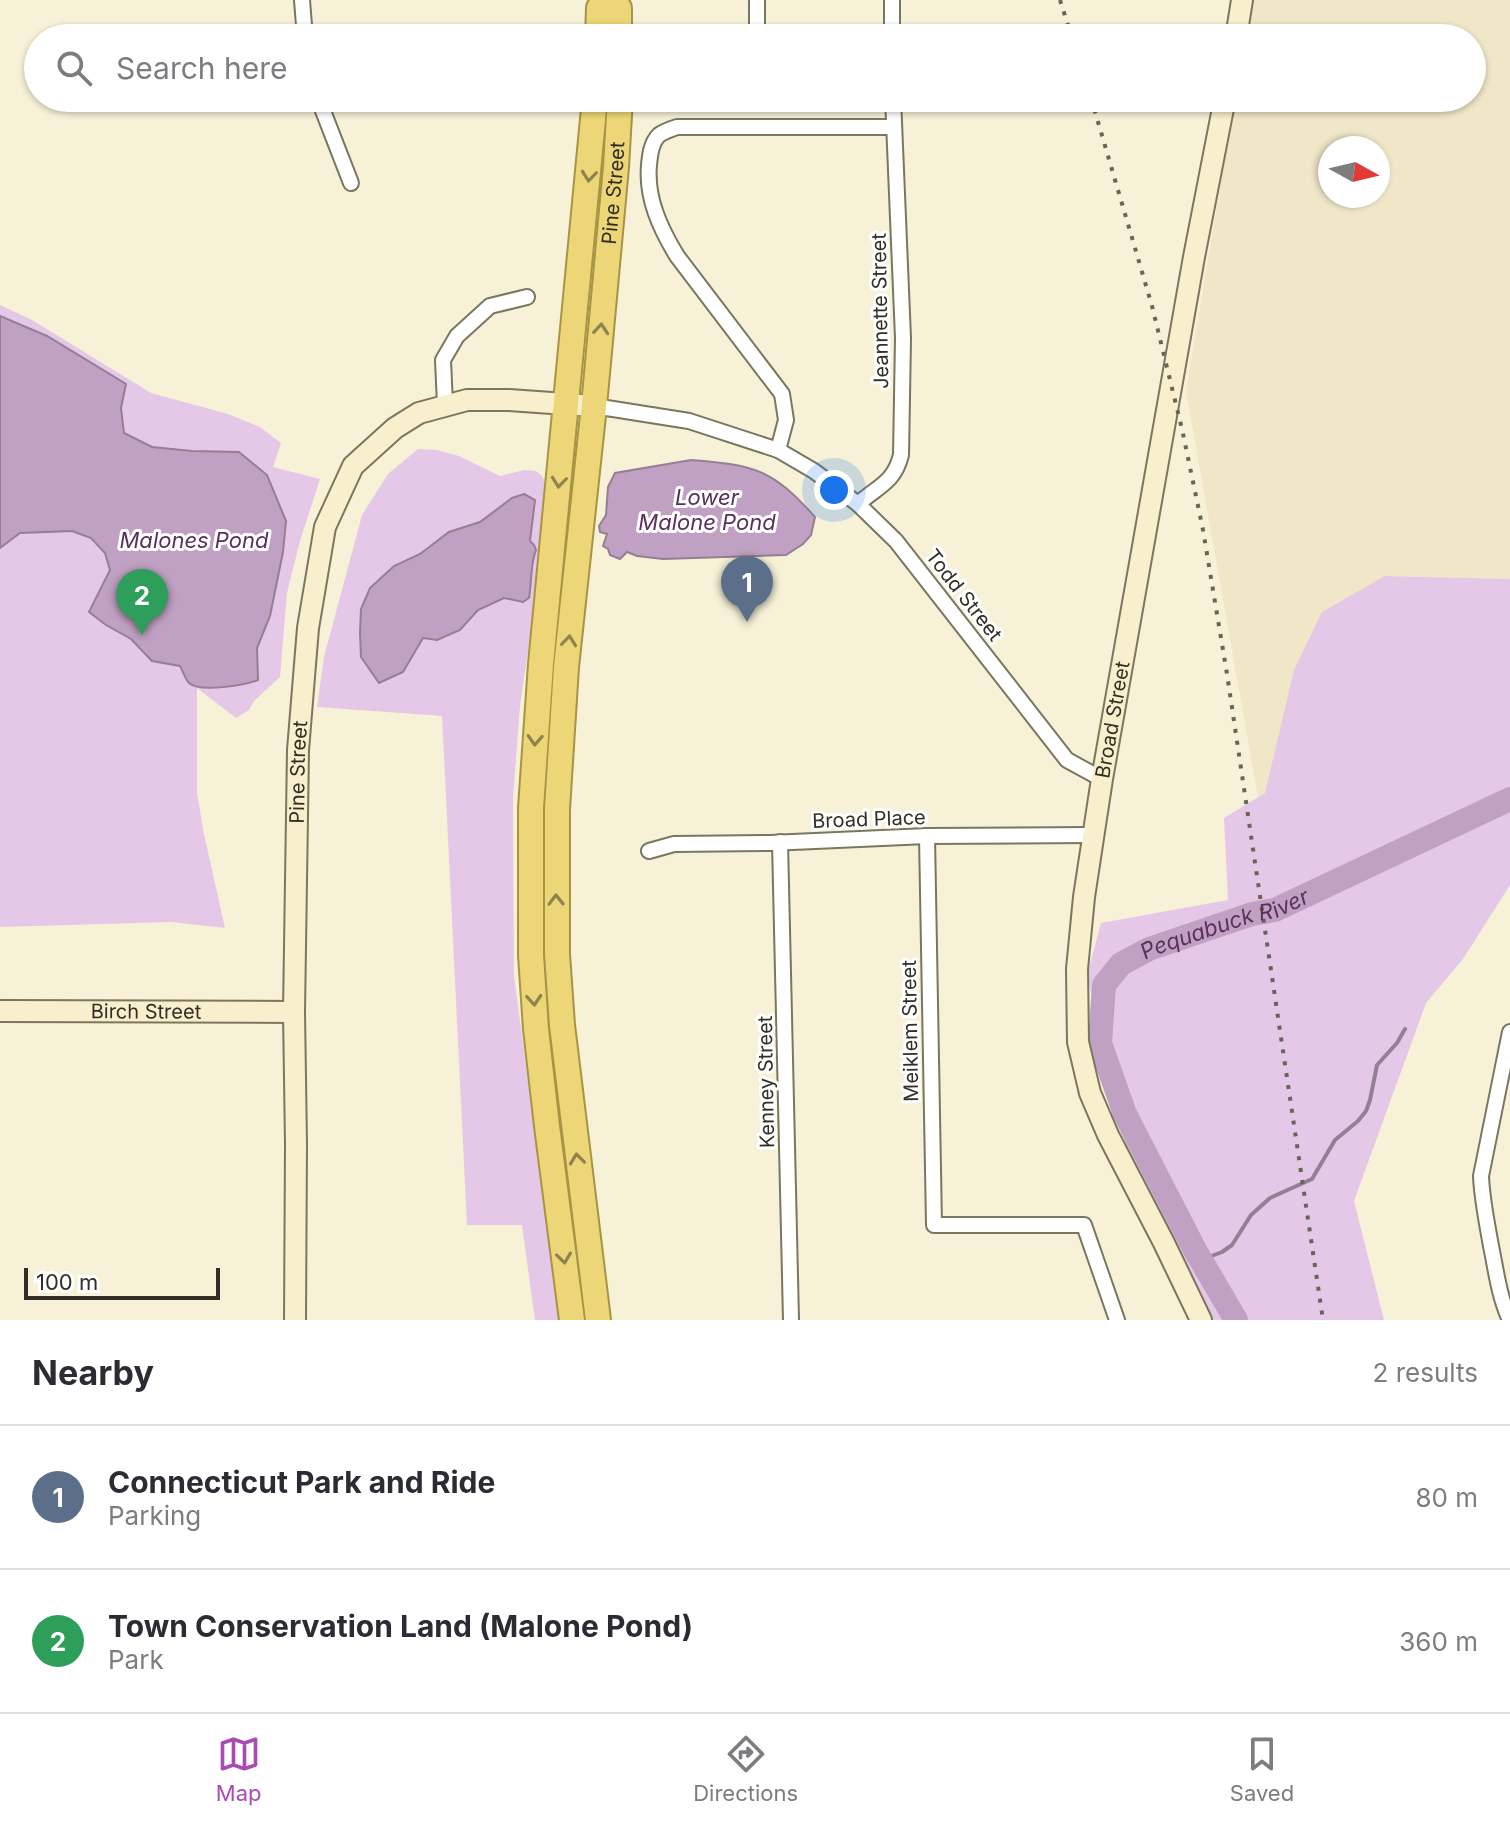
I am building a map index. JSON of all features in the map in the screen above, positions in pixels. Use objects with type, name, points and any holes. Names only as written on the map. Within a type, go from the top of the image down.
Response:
[{"type":"highway","points":[[598,24],[599,8],[604,0]]},
{"type":"highway","points":[[614,0],[619,8],[619,24]]},
{"type":"highway","name":"Pine Street","points":[[567,404],[594,112]]},
{"type":"highway","name":"Pine Street","points":[[594,406],[619,112]]},
{"type":"highway","points":[[567,404],[535,733],[530,882],[536,1029],[572,1320]]},
{"type":"highway","points":[[594,406],[560,737],[556,881],[562,1025],[598,1320]]},
{"type":"main road","points":[[1238,24],[1242,0]]},
{"type":"main road","name":"Broad Street","points":[[1201,1320],[1090,1093],[1078,1042],[1077,969],[1102,779],[1222,112]]},
{"type":"main road","name":"Pine Street","points":[[295,1320],[294,1012],[299,735],[308,628],[325,527],[353,466],[395,428],[419,413],[467,400],[594,406]]},
{"type":"main road","name":"Birch Street","points":[[0,1011],[294,1012]]},
{"type":"street","points":[[302,0],[304,24]]},
{"type":"street","points":[[757,0],[757,24]]},
{"type":"street","points":[[892,0],[892,24]]},
{"type":"street","points":[[323,112],[351,183]]},
{"type":"street","name":"Jeannette Street","points":[[858,504],[892,478],[901,455],[903,338],[893,112]]},
{"type":"street","points":[[778,450],[786,420],[782,394],[662,232],[648,176],[650,150],[660,135],[677,127],[893,127]]},
{"type":"street","points":[[445,405],[443,360],[457,336],[490,306],[527,297]]},
{"type":"street","name":"Todd Street","points":[[594,406],[689,421],[778,450],[814,471],[858,504],[896,541],[1067,760],[1102,779]]},
{"type":"street","name":"Broad Place","points":[[649,851],[674,844],[927,836],[1093,835]]},
{"type":"street","name":"Meiklem Street","points":[[927,836],[934,1225],[1084,1225],[1117,1320]]},
{"type":"street","name":"Kenney Street","points":[[780,842],[791,1320]]},
{"type":"street","points":[[1510,1032],[1508,1055],[1481,1176],[1481,1191],[1502,1300],[1510,1320]]},
{"type":"shaded area","points":[[1252,0],[1510,0],[1510,579],[1385,576],[1265,793],[1258,797],[1186,391],[1233,112],[1486,112],[1486,24],[1248,24]]},
{"type":"shaded area","points":[[0,305],[32,320],[151,393],[228,414],[260,427],[281,443],[273,467],[320,479],[287,593],[280,677],[254,701],[249,710],[236,718],[197,688],[197,793],[225,928],[171,922],[0,927]]},
{"type":"shaded area","points":[[418,449],[459,456],[500,476],[524,470],[536,471],[547,486],[520,706],[513,798],[514,976],[560,1320],[535,1320],[522,1225],[467,1225],[442,716],[317,707],[324,657],[362,515],[388,474]]},
{"type":"shaded area","points":[[1385,576],[1510,579],[1510,885],[1463,959],[1426,1003],[1354,1201],[1384,1320],[1205,1320],[1127,1152],[1087,975],[1101,923],[1228,900],[1224,818],[1265,793],[1294,670],[1322,612]]},
{"type":"water","name":"Malones Pond","points":[[0,316],[47,336],[126,384],[121,408],[124,433],[152,447],[239,452],[267,475],[286,521],[270,616],[257,648],[258,680],[223,687],[195,686],[189,683],[180,666],[152,661],[131,639],[89,612],[110,570],[105,553],[91,538],[72,531],[20,533],[0,548]]},
{"type":"water","name":"Lower Malone Pond","points":[[691,460],[731,464],[774,479],[815,517],[811,535],[786,555],[663,559],[627,552],[620,559],[610,555],[603,546],[607,534],[600,532],[599,526],[606,515],[608,487],[615,473]]},
{"type":"water","points":[[524,494],[535,500],[530,541],[536,550],[529,598],[523,602],[504,598],[478,610],[460,630],[437,640],[423,638],[403,672],[379,683],[361,657],[361,609],[370,588],[394,566],[420,554],[449,532],[480,522],[512,498]]},
{"type":"waterway","name":"Pequabuck River","points":[[1236,1320],[1195,1250],[1125,1114],[1100,1043],[1104,985],[1121,964],[1149,949],[1252,914],[1275,910],[1510,799]]},
{"type":"waterway","points":[[1201,1260],[1232,1245],[1251,1215],[1270,1198],[1312,1179],[1335,1140],[1366,1111],[1377,1065],[1405,1029]]},
{"type":"railway","points":[[1060,0],[1068,24]]},
{"type":"railway","points":[[1095,112],[1152,306],[1203,530],[1323,1320]]},
{"type":"place","name":"Connecticut Park and Ride","points":[[747,622]]},
{"type":"place","name":"Town Conservation Land (Malone Pond)","points":[[142,635]]}]
